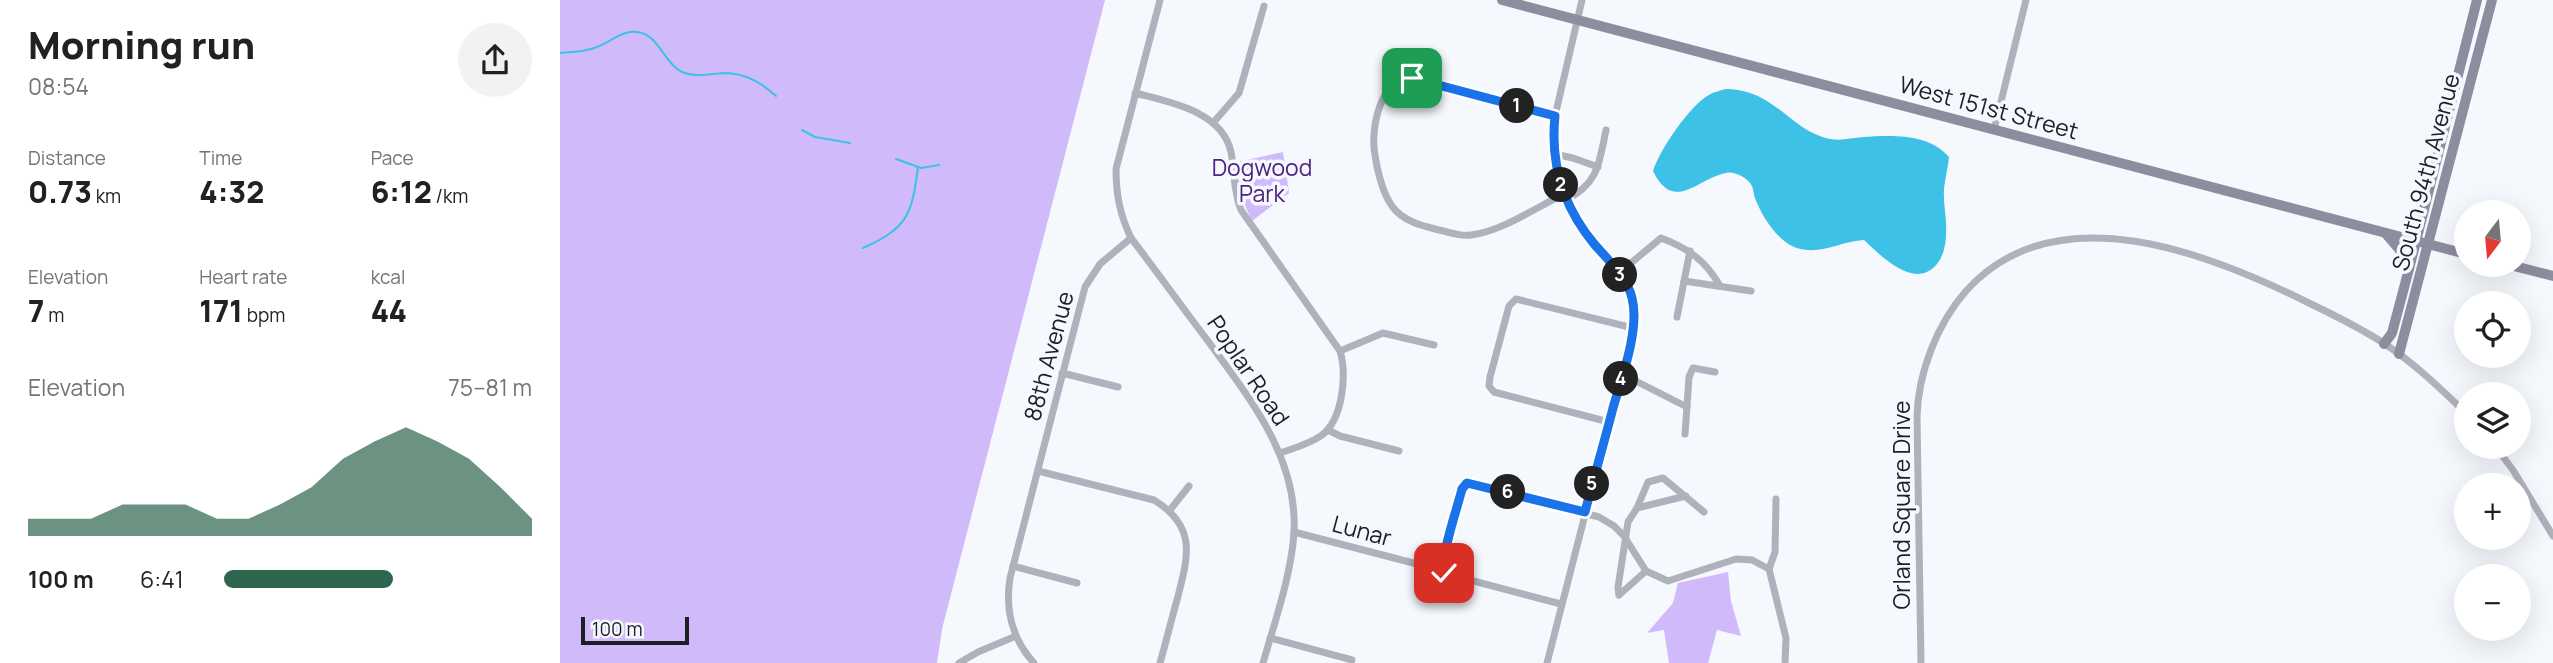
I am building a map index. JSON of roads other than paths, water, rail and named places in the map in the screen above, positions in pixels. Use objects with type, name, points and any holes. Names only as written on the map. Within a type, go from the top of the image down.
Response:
[{"type":"street","points":[[1131,239],[1121,215],[1116,192],[1116,169],[1160,0]]},
{"type":"street","name":"West 151st Street","points":[[1502,0],[2454,251]]},
{"type":"street","points":[[1547,663],[1633,328],[1632,297],[1619,273],[1583,229],[1565,197],[1554,154],[1555,116],[1583,0]]},
{"type":"street","points":[[1994,130],[2026,0]]},
{"type":"street","name":"South 94th Avenue","points":[[2385,344],[2392,333],[2477,0]]},
{"type":"street","name":"South 94th Avenue","points":[[2399,354],[2492,0]]},
{"type":"street","points":[[1213,123],[1239,93],[1264,6]]},
{"type":"street","points":[[1555,116],[1412,78],[1402,78],[1390,87],[1378,111],[1374,155],[1388,200],[1397,212],[1419,225],[1464,236],[1495,229],[1582,191],[1590,183],[1598,167],[1606,130]]},
{"type":"street","points":[[1135,93],[1183,106],[1213,123],[1230,148],[1235,195],[1241,210],[1340,351],[1345,370],[1336,413],[1328,430],[1315,440],[1280,453]]},
{"type":"street","points":[[1554,154],[1598,167]]},
{"type":"street","points":[[2385,233],[2399,249],[2409,269]]},
{"type":"street","points":[[1619,273],[1661,238],[1684,246],[1710,268],[1720,286]]},
{"type":"street","name":"88th Avenue","points":[[1016,636],[1008,598],[1013,566],[1088,282],[1100,264],[1131,239]]},
{"type":"street","name":"Poplar Road","points":[[1131,239],[1250,399],[1280,453],[1292,494],[1294,532],[1290,562],[1263,663]]},
{"type":"street","name":"Orland Square Drive","points":[[1921,663],[1917,428],[1920,391],[1936,337],[1950,312],[1970,287],[1996,265],[2037,245],[2069,239],[2107,239],[2158,246],[2220,264],[2274,285],[2350,323],[2399,354],[2454,402]]},
{"type":"street","points":[[1677,317],[1689,251]]},
{"type":"street","points":[[2531,270],[2553,276]]},
{"type":"street","points":[[1684,281],[1751,291]]},
{"type":"street","points":[[1609,422],[1494,392],[1489,386],[1509,306],[1513,301],[1521,300],[1633,328]]},
{"type":"street","points":[[1340,351],[1383,333],[1434,345]]},
{"type":"street","points":[[1685,433],[1689,377],[1693,368],[1715,372]]},
{"type":"street","points":[[1062,373],[1118,387]]},
{"type":"street","points":[[1622,374],[1687,407]]},
{"type":"street","points":[[1328,430],[1340,436],[1399,451]]},
{"type":"street","points":[[2505,459],[2553,536]]},
{"type":"street","points":[[1038,471],[1144,497],[1170,510],[1185,535],[1187,554],[1160,663]]},
{"type":"street","points":[[1646,571],[1619,596],[1628,522],[1648,482],[1662,478],[1704,512]]},
{"type":"street","points":[[1561,604],[1447,575],[1442,567],[1464,485],[1470,483],[1605,519],[1625,536],[1646,571],[1668,581],[1736,559],[1752,560],[1769,569]]},
{"type":"street","points":[[1170,510],[1189,486]]},
{"type":"street","points":[[1637,508],[1686,496]]},
{"type":"street","points":[[1776,499],[1775,552],[1769,569],[1786,638],[1785,663]]},
{"type":"street","name":"Lunar","points":[[1294,532],[1421,565]]},
{"type":"street","points":[[1013,566],[1077,583]]},
{"type":"street","points":[[959,663],[1016,636],[1034,663]]},
{"type":"street","points":[[1270,638],[1352,660]]},
{"type":"water","points":[[1725,89],[1757,96],[1804,128],[1830,139],[1909,137],[1931,143],[1941,149],[1949,157],[1944,189],[1946,241],[1937,264],[1919,274],[1909,272],[1889,262],[1864,240],[1817,250],[1792,246],[1778,236],[1767,221],[1750,183],[1736,174],[1716,176],[1678,192],[1661,184],[1653,171],[1676,129],[1701,100]]},
{"type":"waterway","points":[[560,53],[588,50],[621,35],[637,32],[650,38],[680,71],[698,75],[741,75],[776,96]]},
{"type":"waterway","points":[[802,130],[815,137],[850,143]]},
{"type":"waterway","points":[[896,159],[921,168],[939,165]]},
{"type":"waterway","points":[[863,248],[890,234],[905,218],[913,197],[918,167]]},
{"type":"park label","name":"Dogwood Park","points":[[1262,180]]}]
